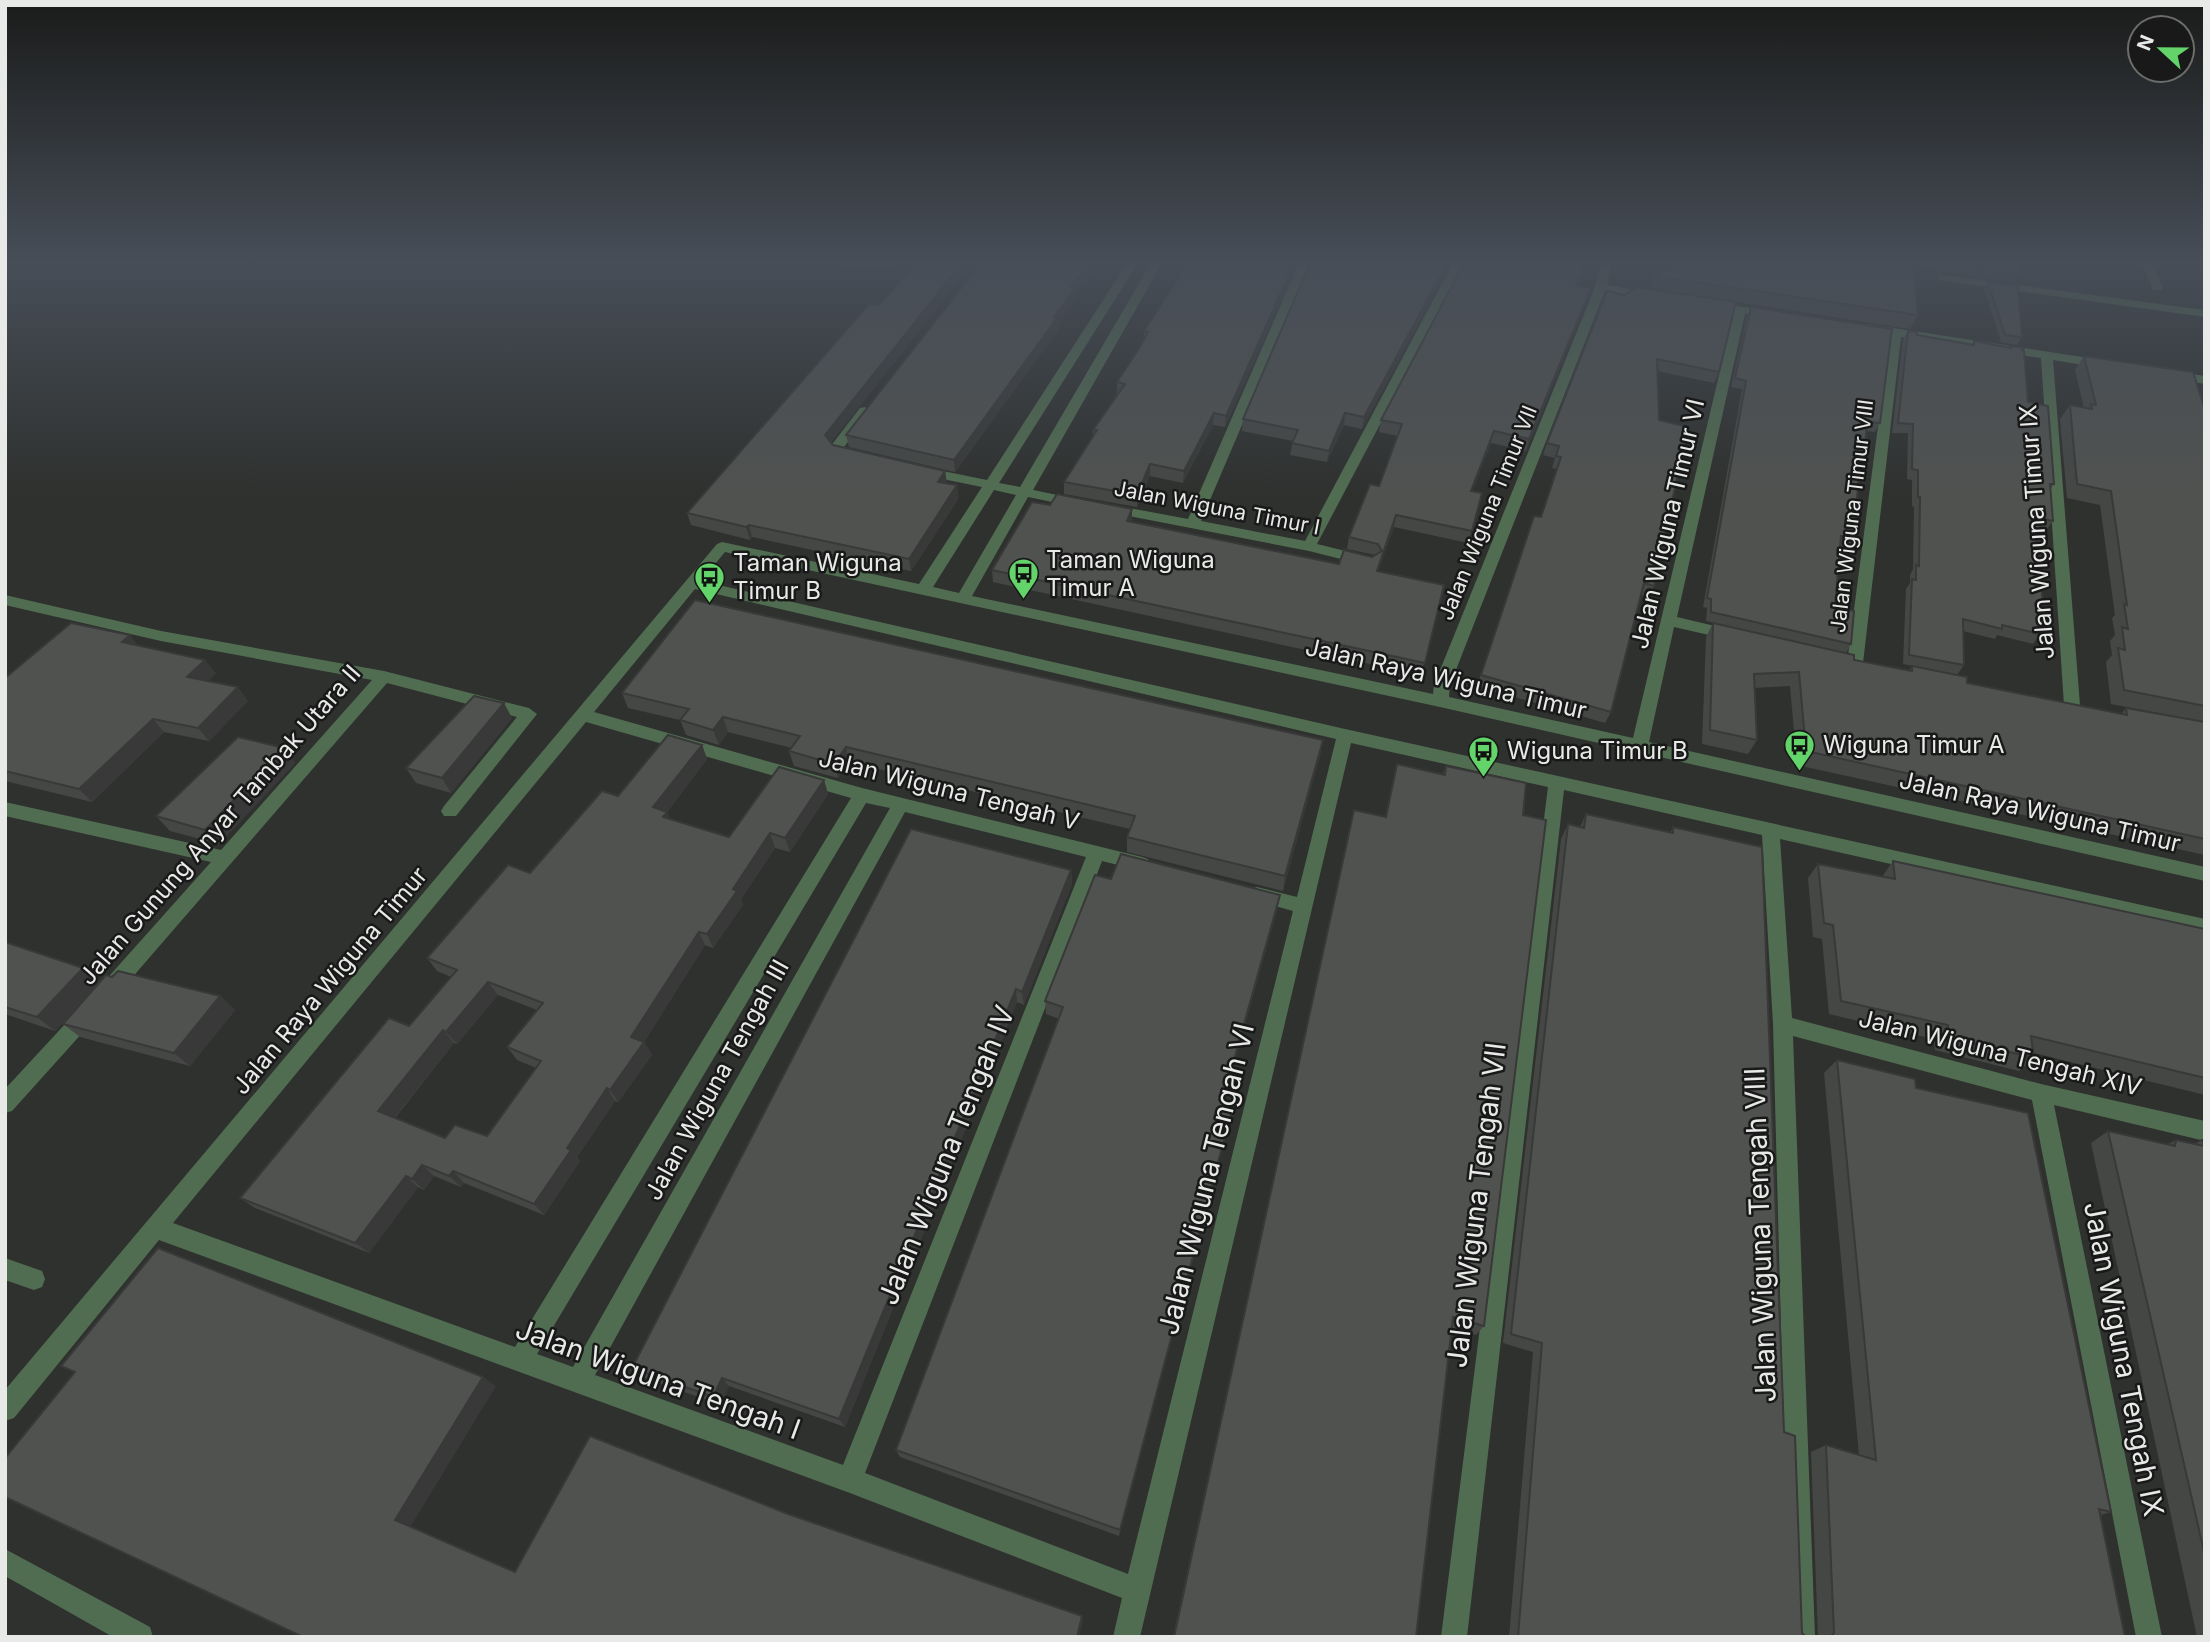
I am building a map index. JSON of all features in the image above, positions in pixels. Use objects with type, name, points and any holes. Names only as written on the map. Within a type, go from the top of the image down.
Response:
[{"type":"street","points":[[924,589],[1083,340]]},
{"type":"street","points":[[963,598],[1113,340]]},
{"type":"street","points":[[1192,524],[1273,340]]},
{"type":"street","points":[[1309,546],[1418,340]]},
{"type":"street","name":"Jalan Wiguna Timur VII","points":[[1440,701],[1442,685],[1580,340]]},
{"type":"street","name":"Jalan Wiguna Timur VI","points":[[1639,748],[1733,340]]},
{"type":"street","name":"Jalan Wiguna Timur VIII","points":[[1856,663],[1895,340]]},
{"type":"street","points":[[1944,340],[2112,366]]},
{"type":"street","name":"Jalan Wiguna Timur IX","points":[[2047,356],[2072,705]]},
{"type":"street","points":[[2152,372],[2205,380]]},
{"type":"street","points":[[867,459],[841,452],[837,447],[874,399]]},
{"type":"street","name":"Jalan Wiguna Timur I","points":[[908,468],[989,486],[1309,546],[1370,561]]},
{"type":"street","name":"Jalan Raya Wiguna Timur","points":[[5,1409],[584,715],[719,549],[726,547],[1440,701],[2205,874]]},
{"type":"street","points":[[692,584],[1345,735],[2205,927]]},
{"type":"street","name":"Jalan Gunung Anyar Tambak Utara II","points":[[5,600],[160,636],[384,677]]},
{"type":"street","points":[[1670,621],[1749,639]]},
{"type":"street","points":[[384,677],[529,715],[450,811]]},
{"type":"street","name":"Jalan Gunung Anyar Tambak Utara II","points":[[5,1104],[384,677]]},
{"type":"street","name":"Jalan Wiguna Tengah V","points":[[584,715],[862,795],[1161,869]]},
{"type":"street","name":"Jalan Wiguna Tengah VI","points":[[1126,1637],[1345,735]]},
{"type":"street","name":"Jalan Wiguna Tengah VII","points":[[1454,1637],[1557,781]]},
{"type":"street","name":"Jalan Wiguna Tengah III","points":[[520,1360],[862,795]]},
{"type":"street","name":"Jalan Wiguna Tengah III","points":[[578,1382],[901,804]]},
{"type":"street","points":[[8,814],[226,858]]},
{"type":"street","name":"Jalan Wiguna Tengah VIII","points":[[1771,831],[1783,1024],[1802,1637]]},
{"type":"street","name":"Jalan Wiguna Tengah IV","points":[[850,1480],[1097,852]]},
{"type":"street","points":[[1238,889],[1303,906]]},
{"type":"street","name":"Jalan Wiguna Tengah XIV","points":[[1783,1024],[2041,1093],[2205,1131]]},
{"type":"street","name":"Jalan Wiguna Tengah IX","points":[[2041,1093],[2149,1637]]},
{"type":"street","name":"Jalan Wiguna Tengah I","points":[[156,1228],[850,1480],[1137,1591]]},
{"type":"street","points":[[5,1269],[34,1279]]},
{"type":"street","points":[[5,1562],[140,1637]]},
{"type":"building","points":[[838,340],[901,340],[825,435],[833,445],[945,471],[938,482],[957,485],[909,559],[687,513]]},
{"type":"building","points":[[921,340],[1041,340],[954,460],[846,435]]},
{"type":"building","points":[[1144,340],[1260,340],[1226,416],[1214,413],[1184,471],[1150,464],[1137,495],[1064,482],[1097,430],[1093,430],[1125,384],[1117,382]]},
{"type":"building","points":[[1277,340],[1406,340],[1364,417],[1345,413],[1329,451],[1292,443],[1298,430],[1243,419]]},
{"type":"building","points":[[1423,340],[1570,340],[1529,439],[1494,431],[1471,491],[1482,493],[1472,531],[1396,515],[1377,571],[1444,585],[1425,663],[992,570],[1032,502],[1050,505],[1057,494],[1132,509],[1127,521],[1339,564],[1344,550],[1372,557],[1382,551],[1378,544],[1349,537],[1370,484],[1379,486],[1402,424],[1381,420]]},
{"type":"building","points":[[1588,340],[1727,340],[1719,372],[1657,359],[1659,420],[1688,427],[1654,586],[1644,583],[1611,712],[1481,675],[1534,516],[1541,517],[1561,457],[1556,456],[1559,446],[1547,443]]},
{"type":"building","points":[[1744,340],[1891,340],[1880,423],[1867,422],[1864,459],[1860,459],[1854,539],[1841,536],[1835,606],[1854,611],[1851,644],[1711,612],[1711,599],[1707,598],[1746,381],[1735,378]]},
{"type":"building","points":[[1907,340],[1943,340],[1974,345],[1974,341],[2024,348],[2022,350],[2028,402],[2048,406],[2054,484],[2050,484],[2053,521],[2040,518],[2041,539],[2036,538],[2043,603],[2038,602],[2040,634],[2002,625],[2002,629],[1963,619],[1964,665],[1909,655],[1912,579],[1916,580],[1916,565],[1919,566],[1920,497],[1918,470],[1912,469],[1913,424],[1898,423]]},
{"type":"building","points":[[2084,356],[2193,372],[2205,410],[2205,706],[2124,690],[2118,648],[2125,650],[2122,627],[2128,629],[2124,604],[2127,605],[2111,491],[2077,484],[2070,405],[2092,409],[2091,404],[2096,405]]},
{"type":"building","points":[[695,600],[1323,740],[1285,876],[1127,837],[1135,816],[846,747],[834,764],[789,751],[800,736],[723,717],[713,730],[680,720],[689,709],[622,693]]},
{"type":"building","points":[[71,623],[130,635],[122,642],[205,660],[187,677],[238,687],[198,728],[153,719],[79,789],[5,771],[5,678]]},
{"type":"building","points":[[1713,623],[1854,655],[1854,660],[1912,671],[1912,666],[1967,677],[1967,683],[2127,715],[2126,708],[2205,722],[2205,839],[1806,751],[1799,672],[1754,674],[1757,740],[1710,730]]},
{"type":"building","points":[[474,696],[504,703],[442,778],[406,768]]},
{"type":"building","points":[[668,735],[702,745],[653,807],[667,812],[663,817],[729,837],[779,767],[824,780],[785,838],[770,833],[733,889],[737,891],[707,934],[699,932],[631,1037],[644,1042],[610,1090],[607,1088],[567,1148],[571,1150],[534,1204],[453,1171],[449,1176],[422,1165],[412,1179],[406,1176],[355,1243],[240,1198],[389,1018],[409,1026],[457,970],[427,958],[508,865],[530,873],[602,791],[618,796]],"holes":[[[488,982],[543,1003],[507,1047],[541,1061],[487,1136],[455,1125],[445,1138],[378,1111],[443,1030],[446,1032]]]},
{"type":"building","points":[[238,737],[284,748],[205,830],[156,816]]},
{"type":"building","points":[[1397,764],[1445,775],[1446,766],[1526,783],[1523,815],[1546,820],[1484,1326],[1453,1317],[1416,1637],[1174,1637],[1354,810],[1386,817]]},
{"type":"building","points":[[1586,814],[1673,833],[1673,827],[1762,847],[1784,1432],[1795,1436],[1802,1633],[1805,1636],[1831,1636],[1834,1633],[1826,1445],[1876,1460],[1837,1060],[1915,1079],[1916,1088],[2028,1113],[2111,1512],[2099,1509],[2125,1637],[1518,1637],[1542,1343],[1511,1334],[1568,824],[1584,828]]},
{"type":"building","points":[[911,829],[1071,870],[1022,992],[1016,989],[839,1419],[722,1378],[713,1397],[632,1368]]},
{"type":"building","points":[[1121,854],[1280,895],[1222,1103],[1233,1106],[1120,1530],[896,1450],[1063,1007],[1045,1001],[1095,875],[1111,879]]},
{"type":"building","points":[[1893,861],[2205,929],[2205,1078],[2031,1036],[2034,1058],[1949,1037],[1948,1025],[1841,1001],[1833,925],[1824,923],[1818,864],[1895,879]]},
{"type":"building","points":[[5,942],[83,968],[37,1017],[5,1007]]},
{"type":"building","points":[[118,971],[220,996],[174,1053],[63,1024],[106,975],[112,977]]},
{"type":"building","points":[[2108,1131],[2175,1146],[2176,1140],[2204,1146],[2202,1140],[2205,1140],[2205,1556]]},
{"type":"building","points":[[158,1248],[483,1377],[395,1520],[515,1572],[590,1436],[788,1514],[1082,1616],[1077,1637],[303,1637],[5,1497],[5,1458],[75,1372],[61,1366]]},
{"type":"place","name":"Taman Wiguna Timur A","points":[[1023,601]]},
{"type":"place","name":"Taman Wiguna Timur B","points":[[710,604]]},
{"type":"place","name":"Wiguna Timur A","points":[[1800,772]]},
{"type":"place","name":"Wiguna Timur B","points":[[1484,778]]}]
